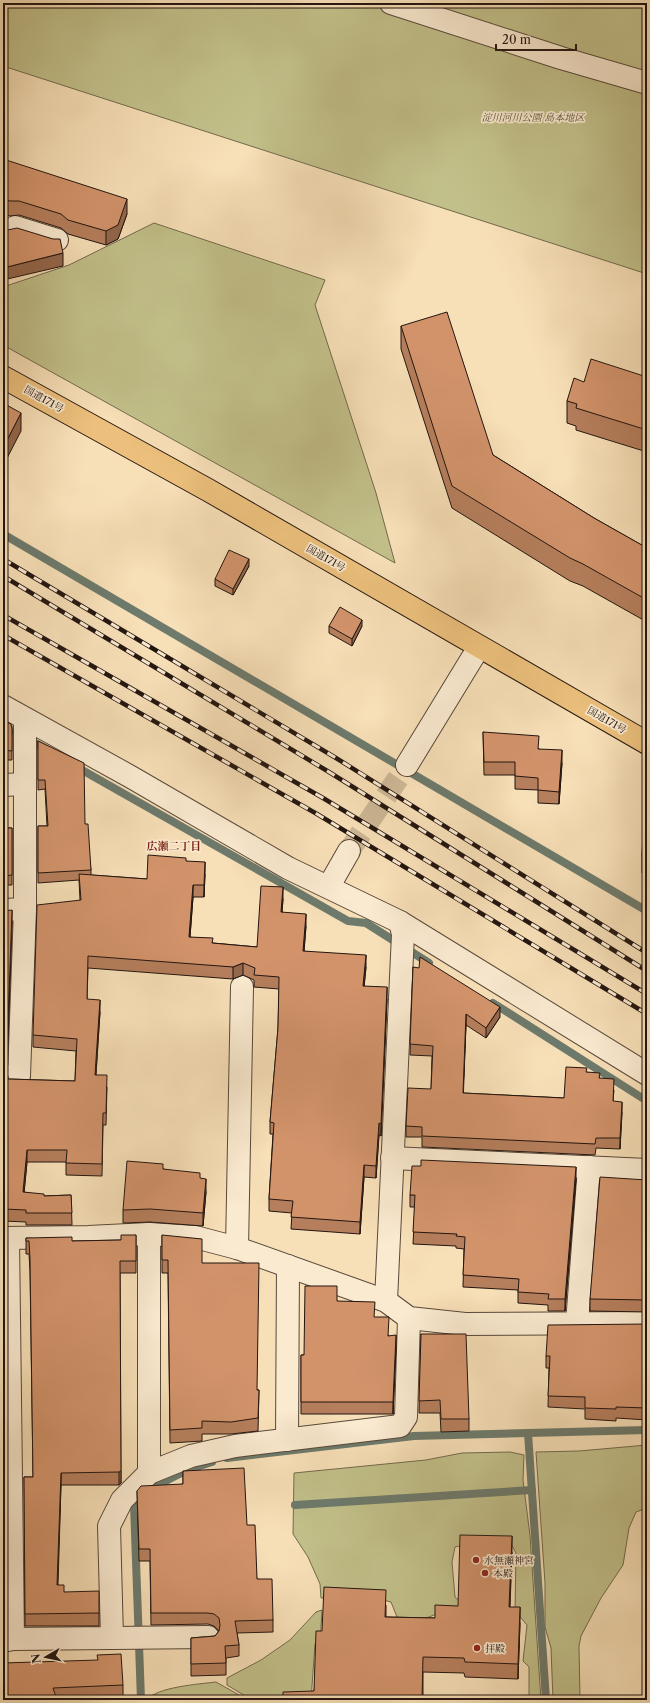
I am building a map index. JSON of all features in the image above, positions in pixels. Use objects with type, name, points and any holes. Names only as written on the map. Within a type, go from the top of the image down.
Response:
[{"type":"highway","name":"国道171号","points":[[3,376],[208,490],[647,743]]},
{"type":"street","points":[[391,3],[561,58],[647,83]]},
{"type":"street","points":[[7,227],[57,240]]},
{"type":"street","points":[[407,765],[479,647]]},
{"type":"street","points":[[3,706],[25,722],[288,868],[329,886],[647,1074]]},
{"type":"street","points":[[3,1076],[19,1076],[25,910],[25,722]]},
{"type":"street","points":[[3,784],[25,784]]},
{"type":"street","points":[[329,886],[349,852]]},
{"type":"street","points":[[3,910],[25,910]]},
{"type":"street","points":[[386,1301],[402,928]]},
{"type":"street","points":[[237,1248],[242,987]]},
{"type":"street","points":[[392,1158],[647,1170]]},
{"type":"street","points":[[577,1323],[588,1167]]},
{"type":"street","points":[[149,1234],[149,1473]]},
{"type":"street","points":[[208,1637],[8,1640],[6,1238],[149,1234],[195,1237],[237,1248],[386,1301],[409,1318],[465,1324],[647,1322]]},
{"type":"street","points":[[287,1440],[288,1266]]},
{"type":"street","points":[[112,1638],[109,1526],[122,1500],[149,1473],[191,1456],[235,1446],[400,1426],[406,1417],[409,1318]]},
{"type":"green space","name":"淀川河川公園 島本地区","points":[[3,3],[647,3],[647,274],[3,66]]},
{"type":"green space","points":[[154,223],[325,280],[315,305],[376,493],[395,563],[3,345],[3,287],[69,265]]},
{"type":"green space","points":[[647,1445],[647,1508],[636,1512],[629,1528],[623,1565],[601,1598],[581,1636],[579,1646],[580,1700],[553,1700],[551,1648],[545,1627],[545,1583],[536,1452],[579,1451]]},
{"type":"green space","points":[[510,1452],[524,1455],[523,1480],[530,1536],[541,1700],[529,1700],[529,1667],[523,1661],[527,1625],[515,1611],[516,1553],[511,1544],[479,1542],[455,1547],[452,1562],[455,1597],[467,1608],[437,1614],[415,1622],[397,1617],[391,1602],[375,1598],[321,1598],[320,1584],[308,1557],[293,1534],[294,1473],[426,1460],[462,1453]]},
{"type":"green space","points":[[322,1610],[320,1645],[315,1644],[311,1700],[252,1700],[227,1685],[227,1678],[261,1660],[290,1640],[316,1612]]},
{"type":"green space","points":[[216,1682],[248,1700],[147,1700],[159,1692],[169,1689]]},
{"type":"building","points":[[3,159],[127,199],[118,225],[106,231],[68,220],[61,214],[19,201],[3,199]]},
{"type":"building","points":[[17,228],[53,239],[60,239],[63,253],[3,268],[3,231]]},
{"type":"building","points":[[447,312],[493,455],[594,518],[647,548],[647,600],[570,558],[452,486],[401,326]]},
{"type":"building","points":[[591,359],[647,377],[647,430],[576,408],[577,404],[567,401],[574,378],[584,382]]},
{"type":"building","points":[[3,403],[21,413],[3,448]]},
{"type":"building","points":[[229,550],[249,559],[233,589],[215,579]]},
{"type":"building","points":[[340,607],[362,620],[352,639],[329,626]]},
{"type":"building","points":[[3,721],[11,724],[12,751],[3,750]]},
{"type":"building","points":[[483,732],[539,736],[538,749],[562,750],[559,792],[538,790],[538,778],[515,776],[515,762],[484,762]]},
{"type":"building","points":[[38,741],[84,763],[85,824],[88,824],[91,870],[38,873],[38,826],[48,826],[45,780],[38,780]]},
{"type":"building","points":[[3,806],[5,828],[12,828],[12,875],[3,876]]},
{"type":"building","points":[[644,814],[647,815],[647,859],[642,855]]},
{"type":"building","points":[[148,855],[186,858],[186,861],[205,862],[204,885],[193,885],[189,937],[213,938],[212,943],[257,947],[261,886],[283,887],[281,912],[306,914],[303,951],[366,955],[363,986],[387,987],[381,1124],[379,1123],[376,1166],[364,1165],[360,1222],[291,1217],[293,1201],[269,1199],[274,1123],[270,1122],[278,1028],[279,977],[254,975],[255,968],[243,963],[233,967],[88,956],[87,999],[100,1000],[95,1075],[107,1075],[106,1113],[103,1113],[102,1164],[66,1163],[67,1150],[27,1150],[23,1192],[44,1194],[44,1196],[71,1195],[72,1213],[26,1213],[26,1210],[3,1209],[3,1076],[8,1076],[8,1079],[75,1081],[77,1039],[33,1035],[37,905],[81,900],[79,874],[147,879]]},
{"type":"building","points":[[12,910],[7,1052],[3,1052],[3,911]]},
{"type":"building","points":[[420,957],[500,1007],[486,1028],[466,1014],[463,1093],[564,1098],[566,1067],[587,1068],[586,1072],[600,1073],[599,1078],[614,1079],[613,1101],[622,1102],[620,1138],[596,1138],[595,1144],[422,1136],[422,1127],[406,1126],[408,1088],[431,1089],[433,1046],[410,1044],[413,967],[419,968]]},
{"type":"building","points":[[421,1160],[576,1167],[565,1299],[548,1299],[549,1294],[518,1292],[519,1279],[463,1275],[465,1237],[456,1236],[457,1234],[413,1232],[415,1195],[410,1195],[412,1166],[421,1166]]},
{"type":"building","points":[[127,1161],[163,1164],[163,1169],[200,1173],[200,1178],[206,1179],[203,1213],[150,1209],[123,1210]]},
{"type":"building","points":[[600,1177],[647,1180],[647,1300],[590,1299]]},
{"type":"building","points":[[121,1235],[136,1235],[136,1261],[120,1261],[121,1471],[61,1473],[57,1585],[64,1585],[64,1592],[99,1591],[99,1613],[25,1614],[24,1477],[33,1477],[30,1259],[29,1241],[26,1241],[26,1238],[72,1237],[72,1241],[121,1240]]},
{"type":"building","points":[[162,1235],[202,1239],[202,1263],[259,1263],[258,1418],[231,1422],[202,1421],[202,1428],[170,1430],[168,1260],[162,1260]]},
{"type":"building","points":[[305,1286],[337,1286],[337,1301],[375,1302],[374,1317],[389,1317],[388,1336],[396,1335],[393,1402],[301,1402],[301,1355],[304,1355]]},
{"type":"building","points":[[647,1324],[647,1408],[585,1408],[585,1397],[548,1396],[550,1356],[546,1356],[548,1325]]},
{"type":"building","points":[[421,1334],[466,1334],[469,1419],[441,1419],[440,1400],[419,1401]]},
{"type":"building","points":[[244,1468],[247,1525],[255,1525],[257,1579],[272,1579],[273,1620],[235,1621],[239,1645],[225,1646],[226,1663],[191,1664],[191,1638],[215,1636],[219,1631],[219,1618],[214,1614],[208,1613],[151,1613],[150,1549],[139,1549],[137,1491],[141,1486],[183,1484],[183,1471]]},
{"type":"building","points":[[460,1535],[512,1536],[509,1607],[520,1607],[518,1664],[465,1662],[464,1658],[423,1657],[422,1699],[389,1698],[389,1700],[283,1700],[283,1692],[314,1691],[316,1631],[322,1631],[324,1587],[386,1590],[385,1617],[435,1618],[435,1605],[458,1606]]},
{"type":"building","points":[[121,1654],[123,1685],[53,1688],[57,1700],[3,1700],[3,1663],[98,1660],[97,1655]]},
{"type":"waterway","points":[[3,534],[647,911]]},
{"type":"waterway","points":[[3,725],[46,749]]},
{"type":"waterway","points":[[75,766],[348,921],[366,923],[429,963]]},
{"type":"waterway","points":[[493,1003],[647,1101]]},
{"type":"waterway","points":[[227,1458],[414,1436],[647,1430]]},
{"type":"waterway","points":[[528,1433],[546,1700]]},
{"type":"waterway","points":[[141,1700],[134,1505],[160,1484],[191,1469],[212,1462]]},
{"type":"waterway","points":[[295,1505],[532,1490]]},
{"type":"tunnel","points":[[349,851],[407,765]]},
{"type":"railway","points":[[3,559],[336,758],[647,953]]},
{"type":"railway","points":[[3,576],[329,772],[647,971]]},
{"type":"railway","points":[[3,615],[323,798],[647,994]]},
{"type":"railway","points":[[3,635],[317,814],[647,1014]]},
{"type":"place","name":"水無瀬神宮","points":[[476,1560]]},
{"type":"place","name":"本殿","points":[[485,1573]]},
{"type":"place","name":"拝殿","points":[[477,1648]]},
{"type":"district","name":"広瀬二丁目","points":[[174,846]]}]
